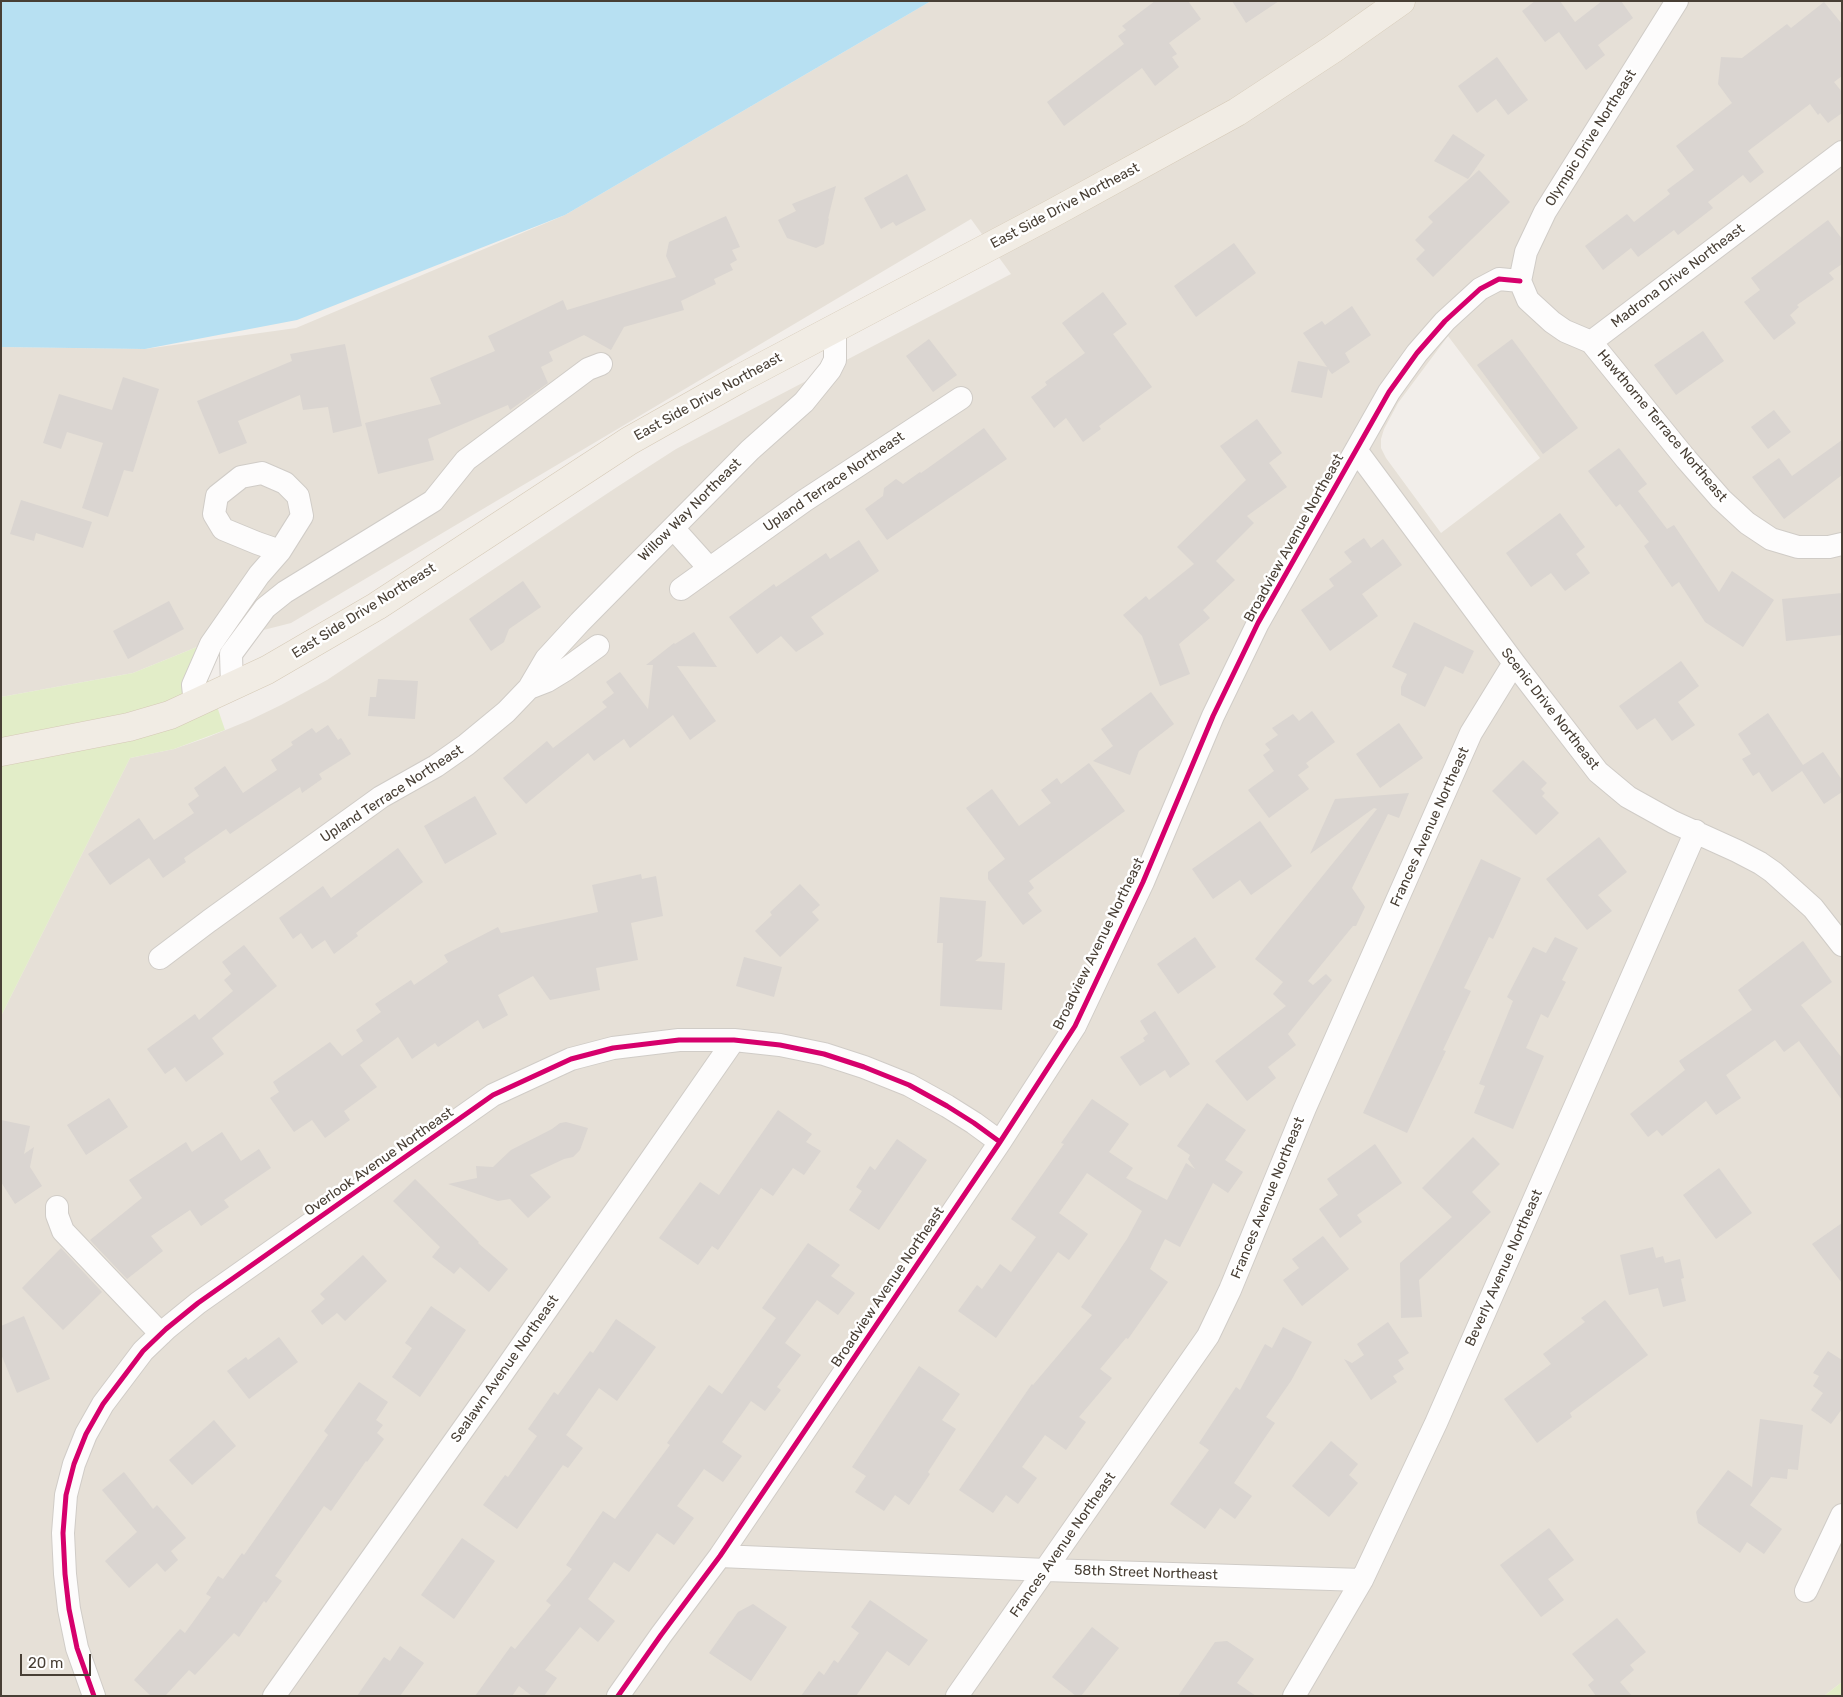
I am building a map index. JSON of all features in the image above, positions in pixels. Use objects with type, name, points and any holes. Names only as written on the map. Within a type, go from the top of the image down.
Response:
[{"type":"main road","name":"East Side Drive Northeast","points":[[1,752],[129,727],[170,715],[267,670],[377,606],[629,441],[739,379],[1053,213],[1237,112],[1333,49],[1400,1]]},
{"type":"street","name":"Olympic Drive Northeast","points":[[1520,281],[1526,252],[1545,212],[1677,1]]},
{"type":"street","name":"Madrona Drive Northeast","points":[[1591,342],[1842,152]]},
{"type":"street","name":"Broadview Avenue Northeast","points":[[618,1696],[720,1556],[1000,1142],[1075,1026],[1143,882],[1217,707],[1258,623],[1389,392],[1417,353],[1444,322],[1480,289],[1499,279],[1520,281]]},
{"type":"street","points":[[1520,281],[1528,300],[1552,322],[1565,331],[1591,342]]},
{"type":"street","name":"Willow Way Northeast","points":[[529,688],[546,659],[580,622],[750,450],[804,402],[830,370],[835,360],[835,328]]},
{"type":"street","name":"Hawthorne Terrace Northeast","points":[[1591,342],[1721,499],[1747,523],[1771,539],[1798,547],[1829,547],[1842,544]]},
{"type":"street","points":[[232,686],[231,654],[265,608],[285,592],[433,502],[466,460],[588,369],[601,364]]},
{"type":"street","name":"Upland Terrace Northeast","points":[[681,589],[804,501],[961,398]]},
{"type":"street","name":"Scenic Drive Northeast","points":[[1356,450],[1514,663],[1598,772],[1628,797],[1673,822],[1737,851],[1773,872],[1813,908],[1842,945]]},
{"type":"street","points":[[673,528],[709,568]]},
{"type":"street","points":[[195,704],[193,685],[211,644],[259,575],[280,551]]},
{"type":"street","name":"Upland Terrace Northeast","points":[[160,958],[208,921],[381,797],[436,766],[466,746],[506,712],[529,688],[547,681],[598,646]]},
{"type":"street","name":"Frances Avenue Northeast","points":[[957,1696],[1208,1336],[1230,1290],[1305,1108],[1471,733],[1514,663]]},
{"type":"street","name":"Beverly Avenue Northeast","points":[[1294,1696],[1362,1580],[1436,1423],[1696,832]]},
{"type":"street","name":"Overlook Avenue Northeast","points":[[94,1696],[76,1648],[64,1574],[63,1533],[66,1495],[74,1464],[103,1404],[143,1352],[198,1303],[493,1095],[571,1059],[613,1048],[679,1040],[734,1040],[780,1045],[824,1054],[864,1067],[917,1089],[974,1123],[1000,1142]]},
{"type":"street","name":"Sealawn Avenue Northeast","points":[[274,1696],[494,1387],[734,1040]]},
{"type":"street","points":[[57,1207],[57,1215],[62,1231],[161,1334]]},
{"type":"street","points":[[1806,1591],[1842,1515]]},
{"type":"street","name":"58th Street Northeast","points":[[720,1556],[1046,1570],[1362,1580]]},
{"type":"shaded area","points":[[931,1],[1842,1],[1842,1682],[1824,1696],[1,1696],[1,1016],[130,758],[174,749],[206,738],[250,720],[327,680],[676,449],[1011,274],[971,219],[291,623],[197,647],[133,673],[1,697],[1,347],[145,349],[296,328],[565,215]],"holes":[[[1448,336],[1540,458],[1441,533],[1386,458],[1381,448],[1381,439],[1384,429],[1398,403]]]},
{"type":"green space","points":[[197,647],[225,730],[174,749],[130,758],[1,1016],[1,697],[133,673]]},
{"type":"green space","points":[[1842,1682],[1842,1696],[1824,1696]]},
{"type":"water","points":[[1,1],[931,1],[565,215],[297,320],[145,349],[1,347]]},
{"type":"building","points":[[1155,1],[1188,1],[1201,19],[1169,43],[1177,54],[1172,57],[1179,67],[1155,86],[1142,68],[1064,126],[1047,102],[1124,44],[1118,36],[1126,30],[1122,26]]},
{"type":"building","points":[[1232,1],[1279,1],[1246,23]]},
{"type":"building","points":[[1535,1],[1560,1],[1575,22],[1602,1],[1621,1],[1633,18],[1598,45],[1605,55],[1586,70],[1559,32],[1545,42],[1522,11]]},
{"type":"building","points":[[1824,2],[1842,24],[1842,76],[1834,82],[1842,92],[1842,113],[1828,123],[1820,113],[1818,115],[1810,104],[1748,151],[1764,172],[1750,183],[1743,175],[1708,202],[1713,208],[1678,235],[1674,230],[1638,257],[1631,248],[1603,270],[1585,246],[1627,214],[1634,222],[1670,194],[1667,190],[1694,170],[1676,146],[1732,103],[1718,84],[1721,57],[1742,58],[1787,24],[1791,28]]},
{"type":"building","points":[[1497,57],[1528,100],[1508,115],[1496,99],[1477,113],[1458,86]]},
{"type":"building","points":[[1453,134],[1485,155],[1468,179],[1434,161]]},
{"type":"building","points":[[1479,170],[1510,202],[1433,277],[1416,259],[1425,250],[1415,240],[1433,222],[1428,217]]},
{"type":"building","points":[[907,174],[926,210],[896,226],[893,222],[881,229],[864,198]]},
{"type":"building","points":[[836,186],[824,244],[816,248],[787,238],[778,220],[796,211],[792,204]]},
{"type":"building","points":[[726,216],[740,247],[732,250],[737,260],[730,264],[733,270],[714,279],[716,284],[681,301],[684,310],[624,327],[611,350],[584,335],[549,352],[553,361],[541,367],[548,383],[510,410],[508,405],[428,439],[434,460],[378,474],[365,423],[441,404],[430,378],[495,351],[488,336],[563,300],[567,310],[676,277],[666,256],[669,242]]},
{"type":"building","points":[[1828,220],[1842,239],[1842,264],[1829,273],[1834,279],[1797,305],[1799,307],[1790,315],[1796,323],[1774,340],[1744,302],[1760,290],[1751,278]]},
{"type":"building","points":[[1234,243],[1256,273],[1196,317],[1174,286]]},
{"type":"building","points":[[1103,292],[1127,324],[1113,334],[1152,387],[1099,426],[1101,429],[1083,442],[1066,418],[1054,428],[1031,397],[1047,385],[1045,382],[1085,353],[1062,323]]},
{"type":"building","points":[[1352,306],[1371,335],[1345,353],[1350,362],[1332,374],[1328,369],[1322,398],[1291,392],[1298,361],[1327,367],[1303,333],[1322,321],[1325,325]]},
{"type":"building","points":[[1703,331],[1724,361],[1676,395],[1654,365]]},
{"type":"building","points":[[929,339],[957,375],[933,392],[906,356]]},
{"type":"building","points":[[1512,339],[1578,428],[1543,454],[1477,365]]},
{"type":"building","points":[[345,344],[362,426],[333,433],[328,407],[303,410],[300,395],[238,421],[247,443],[219,454],[197,401],[292,361],[290,354]]},
{"type":"building","points":[[123,377],[159,389],[133,472],[124,470],[108,517],[82,508],[103,443],[67,432],[61,449],[43,443],[59,394],[112,410]]},
{"type":"building","points":[[1774,410],[1791,432],[1768,449],[1751,427]]},
{"type":"building","points":[[1257,419],[1282,453],[1269,463],[1287,487],[1247,516],[1254,523],[1216,561],[1235,580],[1203,610],[1210,618],[1179,644],[1190,674],[1160,686],[1142,636],[1123,615],[1146,596],[1149,600],[1194,564],[1177,547],[1246,480],[1220,446]]},
{"type":"building","points":[[984,428],[1007,459],[887,540],[865,509],[883,496],[884,488],[896,479],[903,484]]},
{"type":"building","points":[[1842,440],[1842,475],[1784,519],[1752,477],[1779,458],[1792,476]]},
{"type":"building","points":[[1619,448],[1647,484],[1638,491],[1667,529],[1674,525],[1719,592],[1732,571],[1774,600],[1743,647],[1705,622],[1679,582],[1672,587],[1644,546],[1649,542],[1620,504],[1616,507],[1588,471]]},
{"type":"building","points":[[21,500],[92,522],[83,548],[36,533],[34,541],[10,534]]},
{"type":"building","points":[[1560,513],[1585,547],[1576,554],[1590,573],[1565,591],[1551,573],[1531,587],[1506,553]]},
{"type":"building","points":[[1364,538],[1371,548],[1383,539],[1402,565],[1362,594],[1378,616],[1330,651],[1301,610],[1334,586],[1329,579],[1352,562],[1344,552]]},
{"type":"building","points":[[859,540],[879,571],[811,617],[824,634],[796,652],[781,636],[757,654],[729,617],[774,584],[776,587],[826,553],[830,559]]},
{"type":"building","points":[[523,581],[541,607],[509,629],[504,642],[491,651],[469,619]]},
{"type":"building","points":[[1842,593],[1842,635],[1786,641],[1782,599]]},
{"type":"building","points":[[169,601],[184,629],[128,659],[113,631]]},
{"type":"building","points":[[1414,622],[1474,651],[1463,674],[1445,666],[1425,707],[1401,695],[1401,687],[1407,674],[1392,667]]},
{"type":"building","points":[[694,632],[717,667],[677,666],[716,721],[690,740],[673,715],[630,748],[624,739],[594,761],[588,753],[526,804],[503,778],[547,741],[553,748],[607,707],[602,702],[614,693],[606,682],[620,672],[648,709],[653,665],[646,665],[674,643]]},
{"type":"building","points":[[1681,661],[1699,686],[1678,702],[1695,725],[1672,741],[1655,718],[1637,730],[1619,706]]},
{"type":"building","points":[[378,679],[418,681],[415,719],[368,716],[370,697],[376,697]]},
{"type":"building","points":[[1151,692],[1174,724],[1139,751],[1130,775],[1093,761],[1113,746],[1101,729]]},
{"type":"building","points":[[1312,711],[1335,742],[1306,763],[1309,767],[1298,775],[1309,789],[1269,818],[1248,790],[1274,771],[1263,755],[1270,750],[1265,744],[1278,735],[1272,728],[1293,714],[1299,721]]},
{"type":"building","points":[[1768,713],[1803,765],[1823,752],[1842,780],[1842,792],[1824,804],[1802,771],[1772,792],[1759,772],[1753,776],[1742,759],[1751,754],[1738,734]]},
{"type":"building","points":[[1399,723],[1423,758],[1380,788],[1356,754]]},
{"type":"building","points":[[328,725],[338,740],[341,738],[351,754],[319,774],[322,779],[302,793],[300,787],[230,834],[226,829],[184,858],[186,862],[163,878],[149,858],[110,885],[88,854],[139,818],[154,840],[194,813],[188,804],[199,796],[194,788],[225,766],[243,793],[277,770],[271,760],[293,745],[291,742],[312,728],[316,733]]},
{"type":"building","points":[[1523,760],[1547,783],[1541,789],[1545,793],[1542,796],[1559,813],[1536,835],[1492,791]]},
{"type":"building","points":[[1089,763],[1125,811],[1029,881],[1034,888],[1028,893],[1042,911],[1023,925],[988,879],[988,872],[1005,859],[966,808],[992,789],[1019,826],[1051,803],[1041,790],[1057,778],[1061,784]]},
{"type":"building","points":[[1409,793],[1399,818],[1388,814],[1352,888],[1365,907],[1356,926],[1353,926],[1308,981],[1313,985],[1326,974],[1332,980],[1288,1034],[1296,1045],[1268,1067],[1276,1078],[1247,1101],[1215,1061],[1286,1006],[1273,994],[1283,982],[1255,959],[1377,809],[1374,808],[1310,854],[1335,799]]},
{"type":"building","points":[[475,796],[497,834],[445,864],[424,826]]},
{"type":"building","points":[[1260,821],[1292,866],[1251,895],[1240,880],[1213,899],[1192,869]]},
{"type":"building","points":[[1599,837],[1627,872],[1598,895],[1612,911],[1587,930],[1546,879]]},
{"type":"building","points":[[398,848],[423,882],[356,933],[358,936],[334,954],[325,940],[312,949],[301,933],[293,939],[279,918],[323,886],[331,898]]},
{"type":"building","points":[[1481,859],[1521,878],[1493,939],[1489,937],[1464,988],[1471,991],[1443,1050],[1446,1051],[1407,1133],[1363,1113]]},
{"type":"building","points":[[641,874],[642,879],[656,876],[663,916],[631,923],[638,960],[596,968],[600,990],[550,1000],[533,976],[498,995],[508,1015],[483,1029],[478,1020],[438,1047],[435,1043],[412,1059],[398,1037],[360,1065],[377,1087],[344,1111],[350,1120],[325,1138],[312,1120],[294,1132],[270,1098],[279,1092],[273,1082],[330,1042],[342,1056],[363,1041],[356,1030],[381,1012],[375,1004],[411,980],[414,985],[448,962],[444,955],[498,927],[501,933],[598,912],[592,885]]},
{"type":"building","points":[[800,884],[820,905],[812,912],[819,920],[780,957],[755,931],[772,915],[770,912]]},
{"type":"building","points":[[940,897],[986,901],[982,956],[975,961],[1005,963],[1002,1010],[940,1006],[943,943],[937,943]]},
{"type":"building","points":[[1195,937],[1216,967],[1178,994],[1157,964]]},
{"type":"building","points":[[1555,937],[1578,948],[1562,980],[1566,982],[1548,1018],[1541,1014],[1526,1048],[1544,1056],[1513,1129],[1474,1113],[1485,1086],[1479,1084],[1513,1001],[1507,997],[1533,947],[1546,953]]},
{"type":"building","points":[[1803,941],[1832,982],[1801,1005],[1842,1058],[1842,1100],[1799,1041],[1784,1052],[1775,1040],[1726,1075],[1741,1098],[1716,1115],[1706,1101],[1662,1136],[1657,1130],[1648,1137],[1630,1114],[1685,1070],[1679,1061],[1752,1010],[1738,990]]},
{"type":"building","points":[[244,945],[277,986],[212,1038],[224,1054],[186,1082],[175,1067],[165,1074],[147,1049],[195,1014],[199,1020],[233,991],[224,980],[231,974],[222,962]]},
{"type":"building","points":[[744,957],[782,967],[774,997],[736,986]]},
{"type":"building","points":[[1155,1011],[1190,1064],[1170,1078],[1165,1070],[1140,1086],[1120,1057],[1145,1041],[1143,1038],[1148,1034],[1140,1021]]},
{"type":"building","points":[[109,1098],[128,1127],[86,1155],[67,1125]]},
{"type":"building","points":[[1092,1099],[1129,1124],[1109,1152],[1133,1168],[1126,1178],[1167,1200],[1186,1163],[1195,1169],[1188,1159],[1190,1155],[1177,1146],[1207,1103],[1246,1130],[1225,1160],[1243,1172],[1228,1193],[1213,1183],[1180,1247],[1165,1239],[1150,1269],[1168,1282],[1128,1339],[1126,1338],[1100,1369],[1112,1378],[1079,1417],[1086,1422],[1066,1450],[1045,1435],[1022,1467],[1037,1478],[1018,1504],[1006,1495],[993,1513],[959,1490],[1032,1384],[1092,1315],[1081,1307],[1127,1239],[1142,1211],[1087,1173],[1059,1213],[1088,1234],[1069,1260],[1058,1252],[996,1338],[958,1311],[977,1285],[982,1289],[1000,1264],[1011,1272],[1036,1237],[1011,1219],[1064,1144],[1061,1143]]},
{"type":"building","points":[[778,1110],[812,1134],[806,1142],[821,1151],[804,1175],[793,1168],[773,1196],[761,1188],[718,1250],[712,1246],[698,1265],[659,1238],[700,1182],[719,1195]]},
{"type":"building","points":[[1,1120],[30,1126],[24,1154],[34,1147],[30,1167],[42,1186],[15,1204],[1,1182]]},
{"type":"building","points":[[566,1122],[588,1128],[580,1150],[573,1157],[564,1159],[530,1175],[551,1197],[528,1218],[510,1199],[498,1201],[448,1184],[477,1178],[476,1166],[493,1167],[511,1150],[560,1123]]},
{"type":"building","points":[[222,1132],[241,1161],[259,1149],[271,1168],[224,1200],[229,1207],[201,1226],[190,1210],[151,1236],[163,1251],[127,1279],[90,1240],[142,1198],[129,1180],[186,1142],[192,1152]]},
{"type":"building","points":[[1473,1137],[1500,1164],[1472,1192],[1491,1212],[1419,1280],[1422,1317],[1401,1318],[1400,1263],[1452,1217],[1422,1188]]},
{"type":"building","points":[[897,1139],[927,1160],[879,1230],[849,1210],[862,1191],[856,1187],[870,1166],[875,1170]]},
{"type":"building","points":[[1375,1144],[1402,1183],[1357,1215],[1362,1222],[1340,1238],[1319,1209],[1338,1195],[1327,1179]]},
{"type":"building","points":[[1719,1168],[1752,1213],[1716,1239],[1683,1195]]},
{"type":"building","points":[[415,1179],[478,1243],[508,1269],[489,1292],[460,1267],[454,1274],[432,1257],[440,1247],[393,1201]]},
{"type":"building","points":[[1842,1223],[1842,1283],[1812,1244]]},
{"type":"building","points":[[1323,1236],[1349,1269],[1302,1306],[1283,1280],[1299,1268],[1292,1259]]},
{"type":"building","points":[[808,1243],[840,1265],[831,1276],[855,1293],[838,1315],[817,1300],[785,1343],[801,1355],[777,1387],[781,1390],[765,1411],[751,1401],[722,1442],[742,1456],[723,1482],[704,1469],[677,1506],[694,1518],[674,1545],[657,1533],[629,1572],[614,1562],[588,1599],[615,1621],[598,1642],[580,1627],[545,1670],[557,1678],[544,1696],[532,1696],[519,1686],[512,1696],[475,1696],[511,1646],[515,1649],[551,1605],[546,1601],[572,1569],[566,1565],[603,1511],[615,1519],[670,1445],[667,1443],[709,1385],[722,1394],[776,1318],[762,1308]]},
{"type":"building","points":[[1653,1247],[1656,1258],[1663,1256],[1665,1263],[1680,1259],[1684,1278],[1681,1279],[1686,1301],[1663,1307],[1658,1288],[1629,1295],[1620,1255]]},
{"type":"building","points":[[61,1248],[102,1292],[63,1330],[22,1288]]},
{"type":"building","points":[[363,1255],[387,1281],[345,1321],[337,1313],[322,1325],[311,1311],[325,1299],[320,1294]]},
{"type":"building","points":[[1605,1300],[1648,1355],[1570,1413],[1572,1417],[1537,1443],[1504,1399],[1551,1364],[1543,1354],[1585,1322],[1581,1318]]},
{"type":"building","points":[[431,1306],[466,1330],[420,1397],[392,1377],[412,1348],[405,1343]]},
{"type":"building","points":[[24,1316],[50,1379],[17,1393],[1,1354],[1,1326]]},
{"type":"building","points":[[616,1319],[656,1347],[617,1401],[599,1388],[566,1435],[583,1448],[568,1468],[563,1465],[517,1529],[483,1505],[505,1475],[508,1477],[537,1436],[528,1429],[554,1392],[558,1395],[590,1351],[593,1353]]},
{"type":"building","points":[[1388,1322],[1409,1353],[1398,1360],[1404,1369],[1393,1376],[1397,1382],[1371,1400],[1344,1359],[1352,1363],[1364,1355],[1357,1344]]},
{"type":"building","points":[[1283,1327],[1312,1342],[1291,1381],[1266,1417],[1275,1423],[1234,1483],[1252,1496],[1235,1519],[1220,1508],[1205,1529],[1170,1504],[1209,1450],[1199,1443],[1236,1387],[1240,1390],[1265,1344],[1272,1348]]},
{"type":"building","points":[[279,1337],[298,1362],[249,1399],[227,1371],[246,1357],[248,1360]]},
{"type":"building","points":[[1828,1351],[1842,1360],[1842,1409],[1831,1424],[1811,1410],[1823,1393],[1813,1386],[1819,1376],[1813,1373]]},
{"type":"building","points":[[919,1366],[960,1394],[942,1420],[956,1429],[928,1472],[930,1474],[909,1505],[895,1495],[884,1511],[855,1492],[866,1476],[852,1467]]},
{"type":"building","points":[[359,1382],[388,1402],[376,1420],[383,1425],[377,1433],[384,1439],[331,1511],[324,1506],[275,1576],[282,1581],[266,1603],[264,1601],[239,1637],[234,1633],[195,1675],[189,1670],[165,1696],[151,1696],[134,1680],[180,1629],[185,1633],[211,1597],[206,1594],[218,1576],[223,1579],[242,1553],[244,1555],[328,1435],[324,1431]]},
{"type":"building","points":[[1760,1419],[1803,1425],[1798,1470],[1788,1469],[1787,1479],[1771,1477],[1750,1505],[1782,1529],[1764,1554],[1747,1542],[1740,1553],[1698,1523],[1696,1512],[1728,1470],[1752,1487]]},
{"type":"building","points":[[214,1420],[236,1446],[192,1485],[169,1460]]},
{"type":"building","points":[[1331,1441],[1358,1464],[1349,1475],[1358,1483],[1329,1517],[1292,1486]]},
{"type":"building","points":[[124,1472],[153,1509],[157,1505],[186,1538],[171,1551],[178,1560],[165,1572],[157,1563],[129,1588],[105,1561],[137,1532],[102,1490]]},
{"type":"building","points":[[1549,1528],[1574,1560],[1548,1579],[1564,1600],[1541,1617],[1500,1565]]},
{"type":"building","points":[[462,1538],[495,1561],[454,1619],[421,1595]]},
{"type":"building","points":[[870,1600],[928,1640],[909,1666],[887,1651],[856,1696],[801,1696],[819,1671],[824,1675],[834,1660],[838,1663],[859,1633],[851,1627]]},
{"type":"building","points":[[753,1604],[787,1627],[751,1681],[709,1653],[738,1612]]},
{"type":"building","points":[[1617,1618],[1646,1652],[1630,1665],[1634,1670],[1620,1682],[1632,1696],[1596,1696],[1588,1685],[1594,1680],[1572,1654]]},
{"type":"building","points":[[1092,1627],[1119,1648],[1081,1696],[1076,1696],[1052,1677]]},
{"type":"building","points":[[1227,1641],[1254,1659],[1237,1683],[1256,1696],[1178,1696],[1215,1642]]},
{"type":"building","points":[[400,1646],[424,1663],[400,1696],[357,1696],[384,1657],[390,1661]]},
{"type":"cycle path","points":[[618,1696],[720,1556],[1000,1142],[1075,1026],[1143,882],[1213,716],[1258,623],[1389,392],[1417,353],[1445,321],[1480,289],[1499,279],[1520,281]]},
{"type":"cycle path","points":[[94,1696],[77,1648],[69,1609],[63,1533],[66,1495],[74,1464],[86,1434],[103,1404],[143,1351],[198,1303],[493,1095],[571,1059],[613,1048],[679,1040],[734,1040],[780,1045],[824,1054],[864,1067],[909,1085],[947,1106],[1000,1142]]}]
